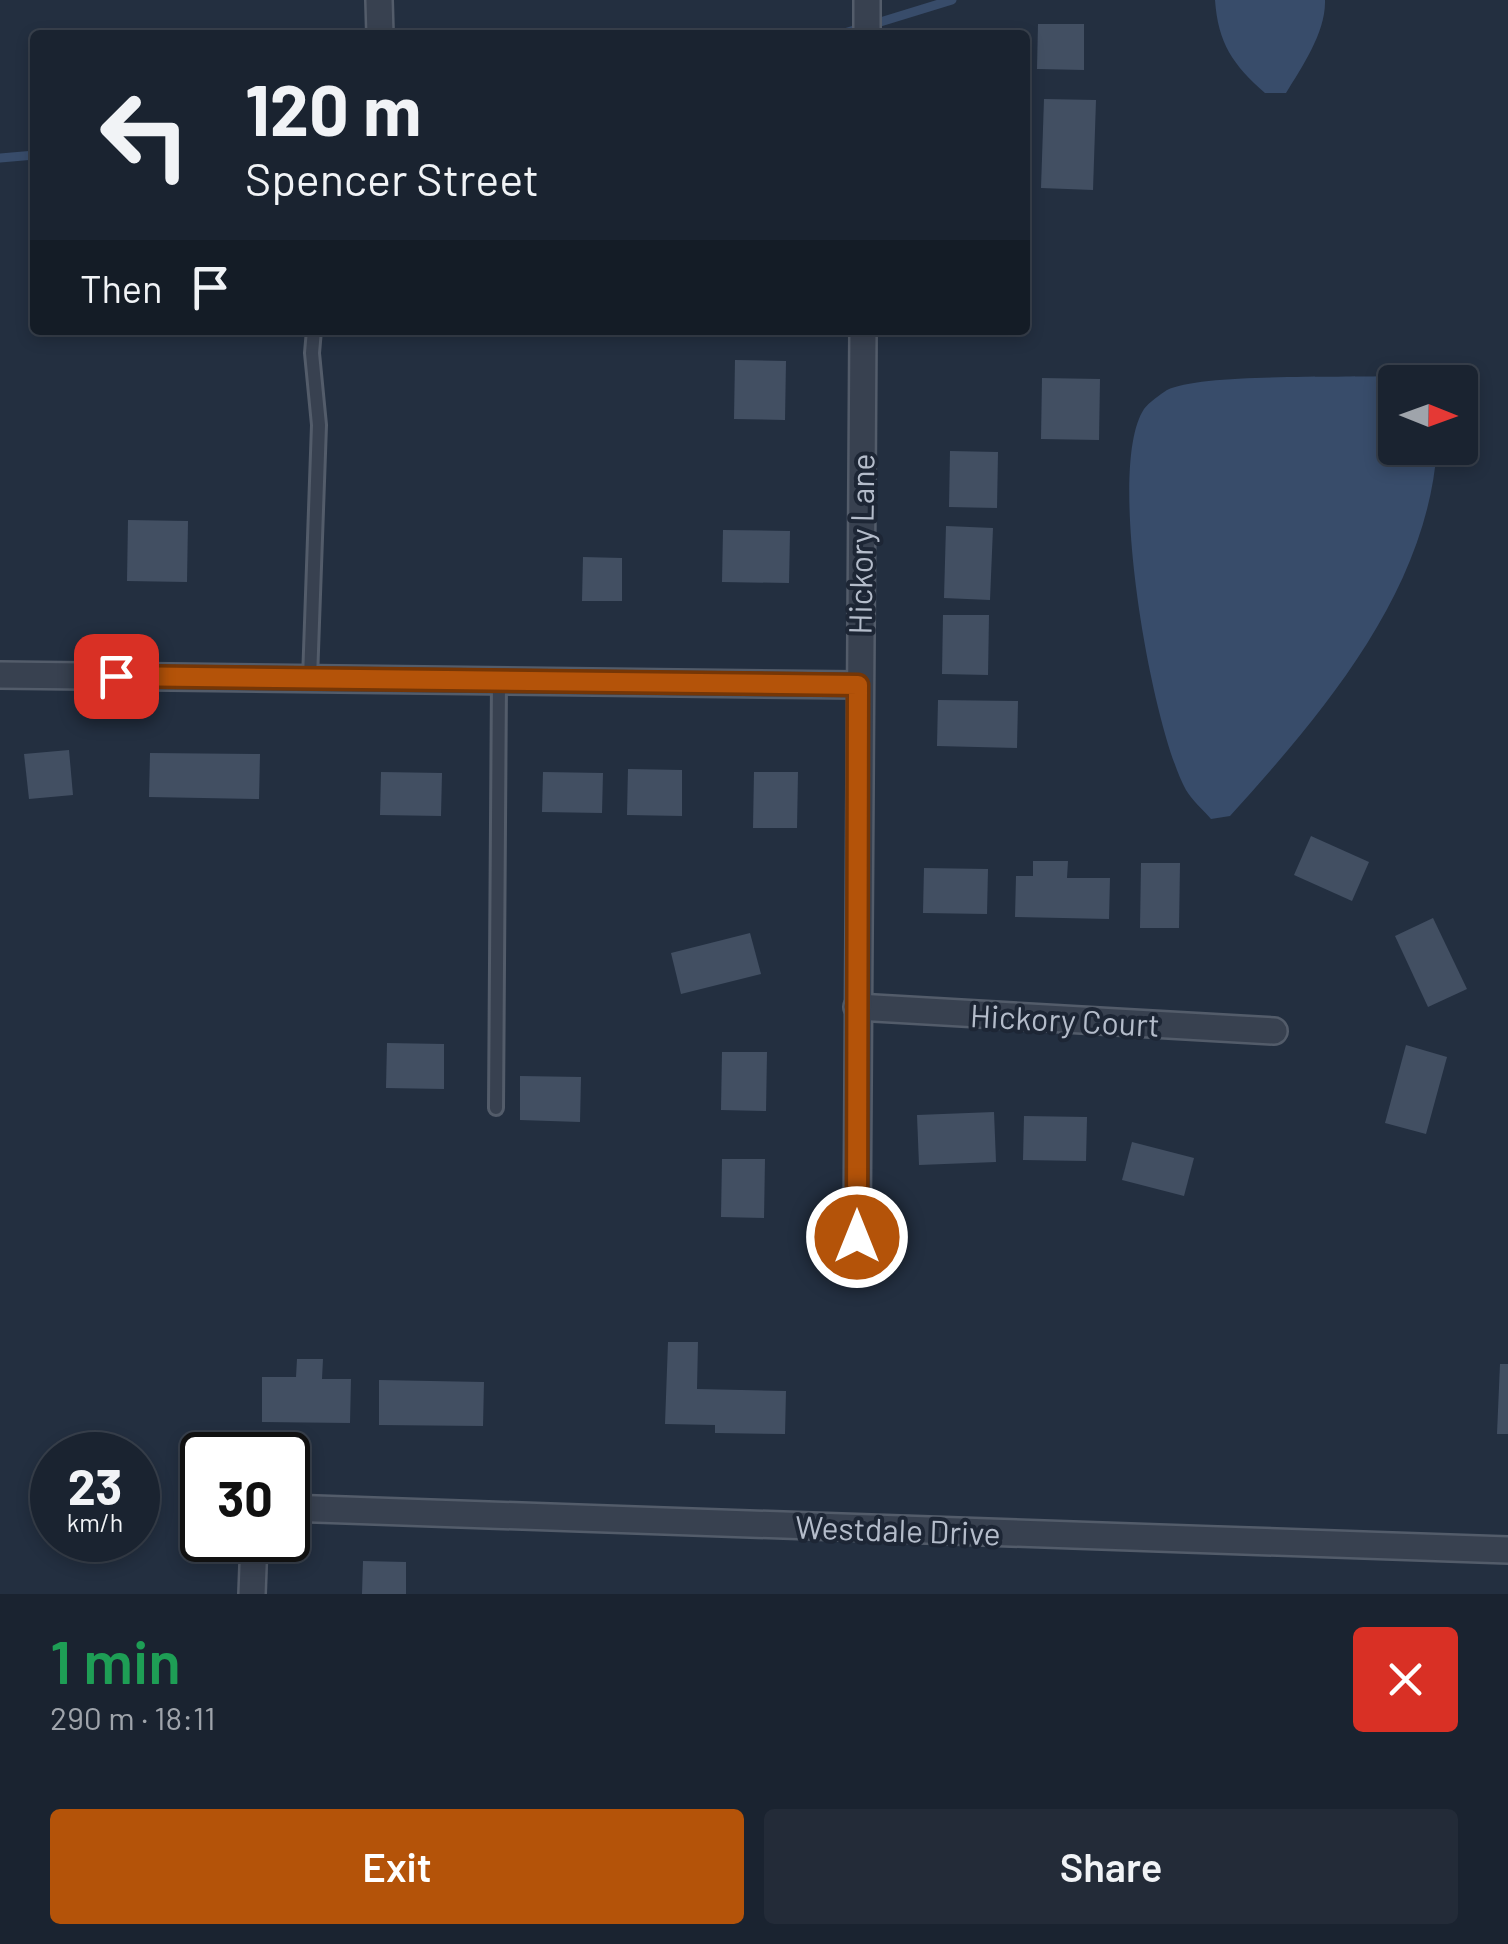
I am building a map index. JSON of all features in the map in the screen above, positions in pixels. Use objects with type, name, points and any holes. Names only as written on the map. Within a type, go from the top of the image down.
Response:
[{"type":"street","points":[[379,0],[380,30]]},
{"type":"street","points":[[867,30],[868,0]]},
{"type":"street","name":"Hickory Lane","points":[[857,1237],[863,335]]},
{"type":"street","points":[[0,675],[858,685]]},
{"type":"street","name":"Hickory Court","points":[[857,1007],[1274,1032]]},
{"type":"street","name":"Westdale Drive","points":[[310,1509],[1508,1550]]},
{"type":"street","points":[[252,1594],[253,1562]]},
{"type":"lane","points":[[310,678],[320,425],[314,335]]},
{"type":"lane","points":[[496,1108],[499,681]]},
{"type":"water","points":[[1215,0],[1325,0],[1317,37],[1286,93],[1265,93],[1236,63],[1220,29]]},
{"type":"water","points":[[1378,376],[1378,465],[1434,465],[1414,552],[1365,647],[1300,735],[1230,816],[1211,819],[1186,790],[1173,759],[1147,658],[1131,539],[1129,485],[1133,440],[1144,409],[1167,390],[1209,381]]},
{"type":"building","points":[[1038,24],[1084,24],[1084,70],[1037,69]]},
{"type":"building","points":[[1044,99],[1096,100],[1093,190],[1041,188]]},
{"type":"building","points":[[735,360],[786,361],[785,420],[734,419]]},
{"type":"building","points":[[1042,378],[1100,379],[1099,440],[1041,439]]},
{"type":"building","points":[[950,451],[998,452],[997,508],[949,507]]},
{"type":"building","points":[[128,520],[188,521],[187,582],[127,581]]},
{"type":"building","points":[[946,526],[993,528],[990,600],[944,598]]},
{"type":"building","points":[[723,530],[790,531],[789,583],[722,582]]},
{"type":"building","points":[[583,557],[622,558],[622,601],[582,601]]},
{"type":"building","points":[[943,615],[989,615],[988,675],[942,674]]},
{"type":"building","points":[[938,700],[1018,701],[1017,748],[937,746]]},
{"type":"building","points":[[69,750],[73,795],[29,799],[24,754]]},
{"type":"building","points":[[150,753],[260,754],[259,799],[149,797]]},
{"type":"building","points":[[628,769],[682,770],[682,816],[627,815]]},
{"type":"building","points":[[381,772],[442,773],[441,816],[380,815]]},
{"type":"building","points":[[543,772],[603,773],[602,813],[542,812]]},
{"type":"building","points":[[754,772],[798,772],[797,828],[753,828]]},
{"type":"building","points":[[1311,836],[1369,862],[1352,901],[1294,875]]},
{"type":"building","points":[[1033,861],[1068,861],[1067,878],[1110,878],[1109,919],[1015,917],[1016,876],[1033,876]]},
{"type":"building","points":[[1141,863],[1180,863],[1179,928],[1140,928]]},
{"type":"building","points":[[924,868],[988,869],[987,914],[923,913]]},
{"type":"building","points":[[1433,918],[1467,989],[1428,1007],[1395,936]]},
{"type":"building","points":[[750,933],[761,974],[681,994],[671,953]]},
{"type":"building","points":[[387,1043],[444,1044],[444,1089],[386,1088]]},
{"type":"building","points":[[1406,1045],[1447,1057],[1426,1134],[1385,1123]]},
{"type":"building","points":[[722,1052],[767,1052],[766,1111],[721,1110]]},
{"type":"building","points":[[520,1076],[581,1077],[580,1122],[520,1120]]},
{"type":"building","points":[[994,1112],[996,1162],[919,1165],[917,1115]]},
{"type":"building","points":[[1024,1116],[1087,1117],[1086,1161],[1023,1160]]},
{"type":"building","points":[[1132,1142],[1194,1158],[1184,1196],[1122,1180]]},
{"type":"building","points":[[722,1159],[765,1159],[764,1218],[721,1217]]},
{"type":"building","points":[[668,1342],[698,1342],[697,1389],[786,1391],[785,1434],[715,1433],[715,1425],[665,1424]]},
{"type":"building","points":[[297,1359],[323,1359],[322,1379],[351,1379],[350,1423],[262,1422],[262,1377],[296,1377]]},
{"type":"building","points":[[1500,1364],[1508,1364],[1508,1434],[1497,1434]]},
{"type":"building","points":[[379,1380],[484,1382],[483,1426],[379,1425]]},
{"type":"building","points":[[363,1561],[406,1562],[406,1594],[362,1594]]},
{"type":"waterway","points":[[854,30],[952,0]]},
{"type":"waterway","points":[[0,158],[30,155]]},
{"type":"route","points":[[116,676],[858,685],[857,1237]]}]
